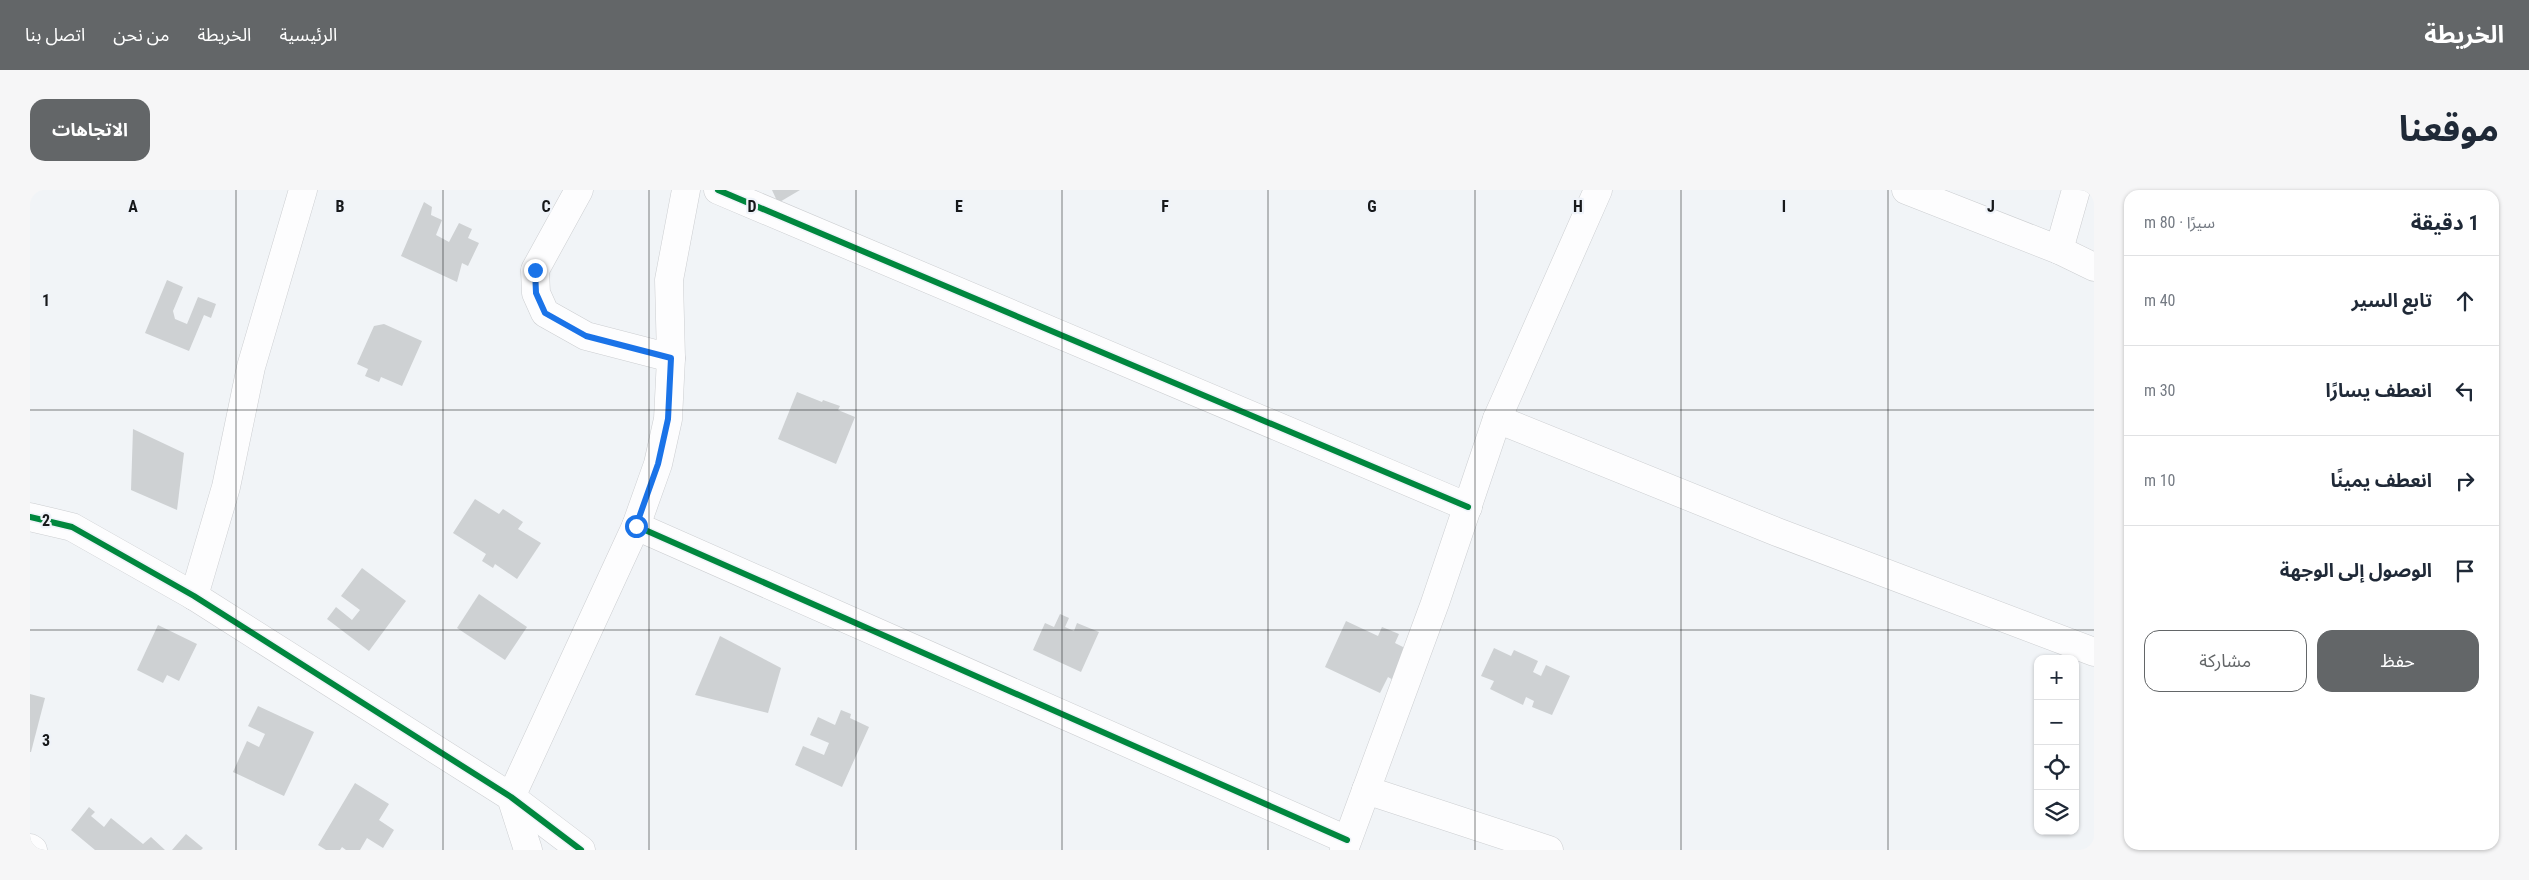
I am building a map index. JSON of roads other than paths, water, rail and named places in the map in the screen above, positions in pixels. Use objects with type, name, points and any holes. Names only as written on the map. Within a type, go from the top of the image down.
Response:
[{"type":"street","points":[[194,596],[226,487],[251,367],[303,190]]},
{"type":"street","points":[[579,190],[535,270],[536,293],[545,313],[586,336],[671,358]]},
{"type":"street","points":[[528,850],[511,797],[636,526],[658,464],[668,419],[671,358],[669,280],[686,190]]},
{"type":"street","points":[[718,190],[1468,507]]},
{"type":"street","points":[[636,526],[1345,845],[1435,604],[1497,419],[1598,190]]},
{"type":"street","points":[[1906,190],[2059,250],[2094,267]]},
{"type":"street","points":[[2059,250],[2076,190]]},
{"type":"street","points":[[1497,419],[1786,535],[2094,652]]},
{"type":"street","points":[[30,516],[72,527],[194,596],[511,797],[581,850]]},
{"type":"street","points":[[1366,790],[1549,850]]}]
